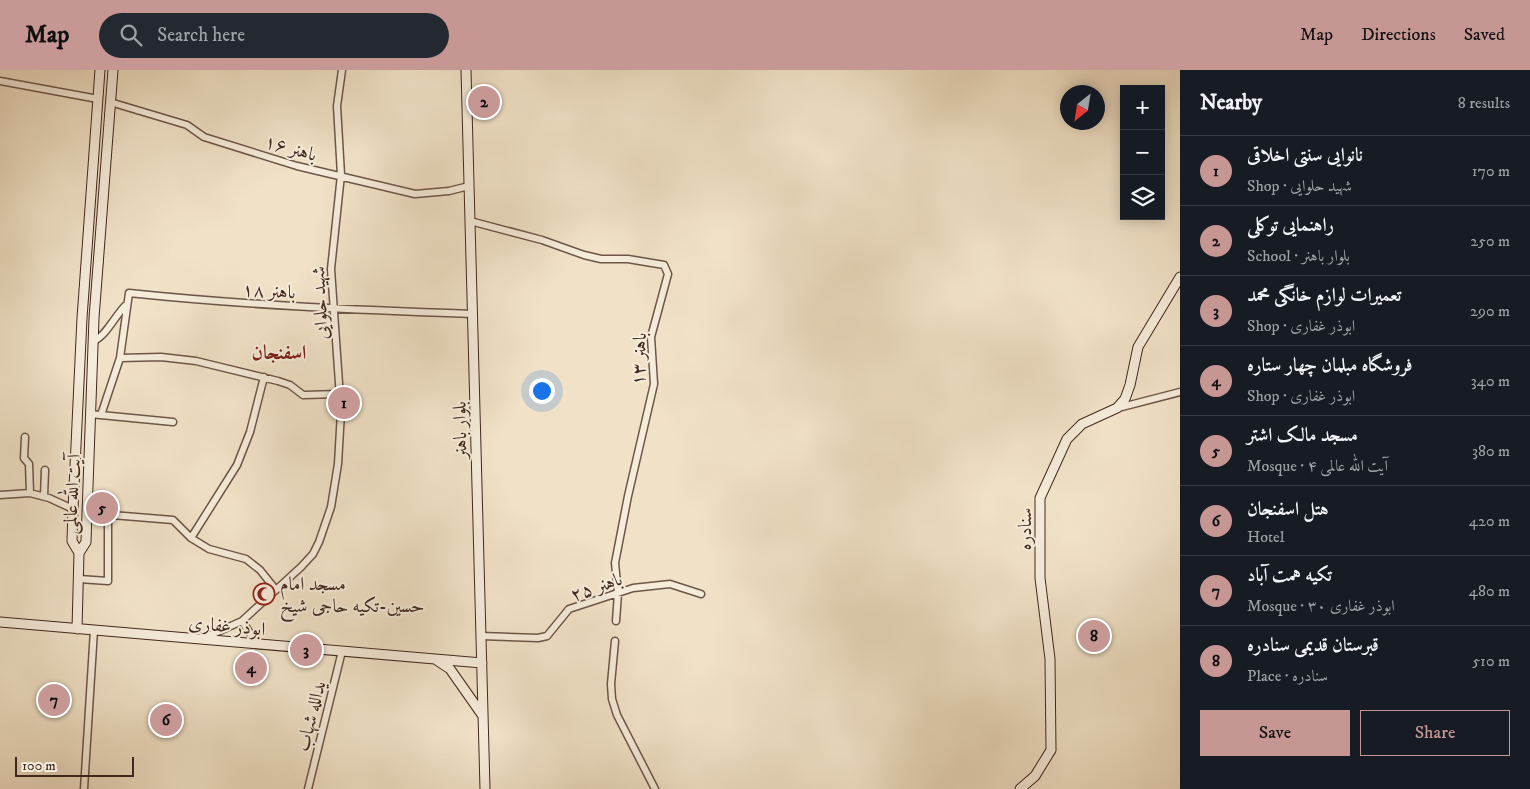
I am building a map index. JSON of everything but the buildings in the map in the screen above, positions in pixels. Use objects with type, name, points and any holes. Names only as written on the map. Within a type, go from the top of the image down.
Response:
[{"type":"street","name":"آیت الله عالمی","points":[[100,70],[82,318],[73,509],[72,541],[79,553],[86,542],[94,318],[113,70]]},
{"type":"street","name":"شهید حلوایی","points":[[242,622],[313,554],[331,507],[338,464],[341,412],[331,269],[341,175],[337,106],[342,70]]},
{"type":"street","name":"بلوار باهنر","points":[[466,70],[485,789]]},
{"type":"street","points":[[0,81],[98,99]]},
{"type":"street","name":"باهنر ۱۶","points":[[110,102],[187,125],[204,137],[297,166],[415,194],[449,191],[469,186]]},
{"type":"street","name":"باهنر ۱۳","points":[[470,221],[542,240],[601,259],[628,258],[664,266],[668,274],[651,337],[650,347],[654,384],[628,496],[615,563],[618,593],[616,621]]},
{"type":"street","points":[[1117,408],[1125,399],[1130,385],[1138,347],[1180,277]]},
{"type":"street","name":"باهنر ۱۸","points":[[127,304],[129,293],[207,302],[473,314]]},
{"type":"street","points":[[94,341],[102,337],[116,315],[127,304]]},
{"type":"street","points":[[101,415],[120,358],[127,304]]},
{"type":"street","points":[[82,318],[94,318]]},
{"type":"street","points":[[120,358],[161,357],[196,361],[290,385],[303,395],[340,394]]},
{"type":"street","points":[[191,538],[237,466],[250,432],[264,377]]},
{"type":"street","points":[[1117,408],[1180,392]]},
{"type":"street","name":"سنادره","points":[[1020,789],[1035,776],[1051,750],[1050,659],[1040,578],[1040,498],[1067,439],[1082,424],[1117,408]]},
{"type":"street","points":[[90,414],[173,422]]},
{"type":"street","points":[[25,437],[24,458],[30,464],[30,493]]},
{"type":"street","points":[[44,496],[45,470]]},
{"type":"street","points":[[0,495],[30,493],[44,496],[73,509]]},
{"type":"street","points":[[87,513],[173,520],[191,538],[209,549],[246,559],[260,570],[276,590]]},
{"type":"street","points":[[79,579],[108,581],[108,514]]},
{"type":"street","points":[[77,629],[79,553]]},
{"type":"street","name":"باهنر ۲۵","points":[[481,636],[538,638],[547,636],[569,610],[633,588],[670,584],[701,594]]},
{"type":"street","name":"ابوذر غفاری","points":[[0,622],[482,662]]},
{"type":"street","points":[[202,639],[242,622],[257,644]]},
{"type":"street","points":[[84,789],[94,630]]},
{"type":"street","points":[[614,641],[611,684],[612,699],[617,715],[655,789]]},
{"type":"street","name":"یدالله شهاب","points":[[308,789],[342,651]]},
{"type":"street","points":[[434,659],[450,669],[483,716]]},
{"type":"place","name":"راهنمایی توکلی","points":[[484,102]]},
{"type":"place","name":"نانوایی سنتی اخلاقی","points":[[344,403]]},
{"type":"place","name":"مسجد مالک اشتر","points":[[102,508]]},
{"type":"place","name":"مسجد امام حسین-تکیه حاجی شیخ","points":[[264,594]]},
{"type":"place","name":"قبرستان قدیمی سنادره","points":[[1094,636]]},
{"type":"place","name":"تعمیرات لوازم خانگی محمد","points":[[306,650]]},
{"type":"place","name":"فروشگاه مبلمان چهار ستاره","points":[[251,668]]},
{"type":"place","name":"تکیه همت آباد","points":[[54,700]]},
{"type":"place","name":"هتل اسفنجان","points":[[166,720]]},
{"type":"district","name":"اسفنجان","points":[[279,352]]}]
